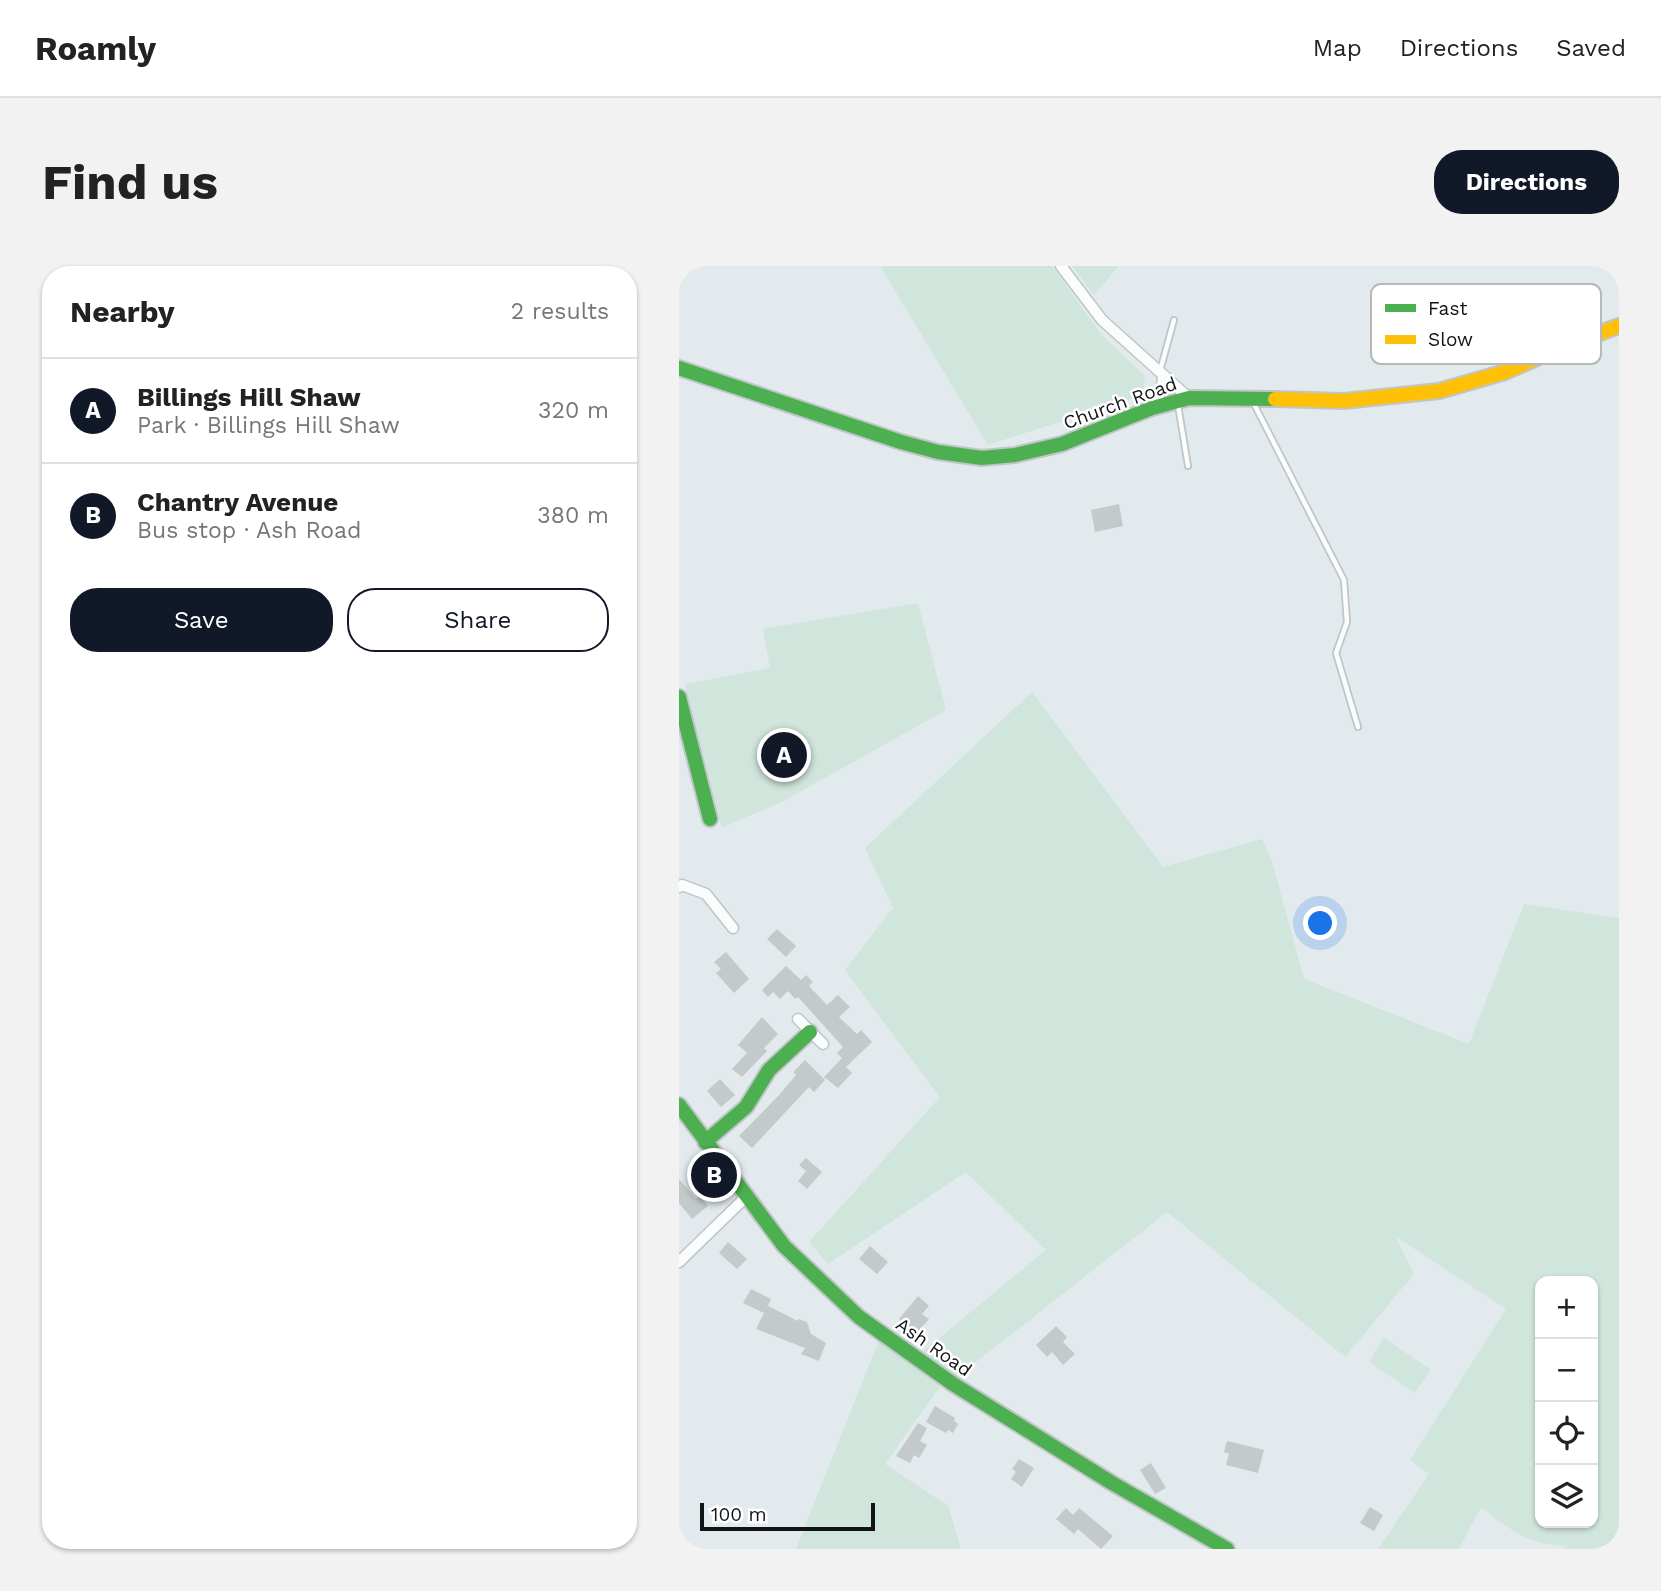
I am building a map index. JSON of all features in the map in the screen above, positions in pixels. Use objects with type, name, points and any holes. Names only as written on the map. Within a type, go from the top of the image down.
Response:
[{"type":"street","points":[[1061,266],[1102,320],[1161,373],[1183,400]]},
{"type":"street","name":"Church Road","points":[[1601,332],[1619,326]]},
{"type":"street","name":"Church Road","points":[[679,368],[901,442],[938,452],[982,458],[1015,455],[1062,444],[1152,408],[1183,400],[1251,398],[1344,401],[1439,391],[1505,372],[1523,364]]},
{"type":"street","points":[[1152,408],[1162,389],[1161,373]]},
{"type":"street","points":[[679,697],[710,819]]},
{"type":"street","points":[[679,887],[682,885],[706,894],[733,928]]},
{"type":"street","points":[[798,1019],[823,1044]]},
{"type":"street","points":[[705,1142],[746,1107],[769,1070],[810,1032]]},
{"type":"street","name":"Ash Road","points":[[679,1105],[784,1246],[859,1317],[953,1384],[1112,1483],[1227,1549]]},
{"type":"street","points":[[679,1262],[746,1197]]},
{"type":"lane","points":[[1612,266],[1619,270]]},
{"type":"lane","points":[[1161,373],[1174,320]]},
{"type":"lane","points":[[1251,398],[1344,580],[1347,622],[1336,653],[1358,727]]},
{"type":"lane","points":[[1183,400],[1188,466]]},
{"type":"green space","points":[[880,266],[1052,266],[1101,334],[1145,376],[1143,395],[988,445]]},
{"type":"green space","points":[[1072,266],[1119,266],[1094,295]]},
{"type":"green space","points":[[918,603],[946,710],[784,801],[722,827],[685,684],[770,668],[763,629]]},
{"type":"green space","points":[[1032,692],[1163,867],[1262,839],[1272,861],[1304,979],[1469,1044],[1524,904],[1619,918],[1619,1549],[1565,1549],[1565,1546],[1538,1542],[1519,1534],[1481,1507],[1459,1549],[1378,1549],[1429,1474],[1410,1460],[1506,1309],[1395,1236],[1414,1274],[1345,1357],[1167,1212],[957,1377],[921,1353],[1046,1250],[966,1172],[828,1264],[809,1242],[940,1097],[845,970],[893,908],[865,848]]},
{"type":"green space","points":[[1384,1338],[1431,1370],[1415,1393],[1369,1362]]},
{"type":"green space","points":[[879,1340],[941,1385],[885,1464],[948,1506],[961,1549],[796,1549]]},
{"type":"building","points":[[1119,504],[1123,526],[1095,532],[1091,510]]},
{"type":"building","points":[[777,929],[796,946],[786,957],[767,939]]},
{"type":"building","points":[[726,952],[749,979],[734,993],[716,973],[721,969],[714,962]]},
{"type":"building","points":[[786,966],[801,980],[806,975],[813,982],[809,986],[827,1005],[838,995],[850,1007],[839,1017],[857,1034],[861,1030],[872,1042],[846,1067],[852,1073],[838,1088],[824,1077],[842,1058],[837,1053],[843,1047],[798,997],[795,999],[788,991],[780,999],[773,992],[768,997],[762,990]]},
{"type":"building","points":[[762,1017],[778,1034],[764,1048],[767,1051],[742,1077],[732,1069],[747,1053],[738,1045]]},
{"type":"building","points":[[805,1060],[825,1080],[814,1092],[809,1087],[752,1148],[739,1136],[780,1094],[796,1075],[793,1072]]},
{"type":"building","points":[[720,1079],[735,1095],[721,1107],[707,1091]]},
{"type":"building","points":[[806,1158],[822,1172],[807,1189],[798,1181],[806,1171],[799,1165]]},
{"type":"building","points":[[679,1179],[696,1199],[699,1196],[708,1206],[692,1219],[679,1203]]},
{"type":"building","points":[[728,1242],[747,1259],[737,1269],[719,1253]]},
{"type":"building","points":[[870,1246],[888,1262],[877,1274],[859,1259]]},
{"type":"building","points":[[751,1289],[771,1299],[768,1306],[798,1321],[807,1322],[811,1334],[826,1343],[819,1361],[801,1354],[805,1348],[756,1329],[764,1313],[743,1303]]},
{"type":"building","points":[[918,1296],[929,1306],[922,1314],[929,1319],[916,1334],[911,1330],[909,1334],[899,1326],[902,1322],[899,1319]]},
{"type":"building","points":[[1056,1326],[1067,1337],[1063,1342],[1075,1354],[1063,1365],[1052,1352],[1047,1357],[1036,1345]]},
{"type":"building","points":[[935,1406],[955,1418],[954,1421],[958,1424],[953,1433],[948,1430],[946,1433],[926,1422]]},
{"type":"building","points":[[918,1423],[927,1428],[920,1441],[927,1445],[919,1458],[914,1455],[910,1463],[896,1456]]},
{"type":"building","points":[[1227,1441],[1264,1450],[1258,1473],[1226,1465],[1229,1454],[1224,1452]]},
{"type":"building","points":[[1019,1459],[1034,1468],[1022,1487],[1011,1479],[1016,1472],[1012,1469]]},
{"type":"building","points":[[1151,1463],[1166,1488],[1155,1494],[1140,1470]]},
{"type":"building","points":[[1370,1507],[1383,1515],[1374,1531],[1360,1523]]},
{"type":"building","points":[[1066,1508],[1073,1515],[1079,1508],[1113,1536],[1101,1549],[1078,1529],[1074,1534],[1056,1519]]},
{"type":"traffic: fast","points":[[679,368],[901,442],[938,452],[982,458],[1015,455],[1062,444],[1152,408],[1189,398],[1275,399]]},
{"type":"traffic: fast","points":[[679,697],[710,819]]},
{"type":"traffic: fast","points":[[705,1142],[746,1107],[769,1070],[810,1032]]},
{"type":"traffic: fast","points":[[679,1105],[784,1246],[859,1317],[953,1384],[1112,1483],[1227,1549]]},
{"type":"traffic: slow","points":[[1601,333],[1619,326]]},
{"type":"traffic: slow","points":[[1275,399],[1344,401],[1439,391],[1523,364]]},
{"type":"place","name":"Billings Hill Shaw","points":[[784,755]]},
{"type":"place","name":"Chantry Avenue","points":[[714,1175]]}]
